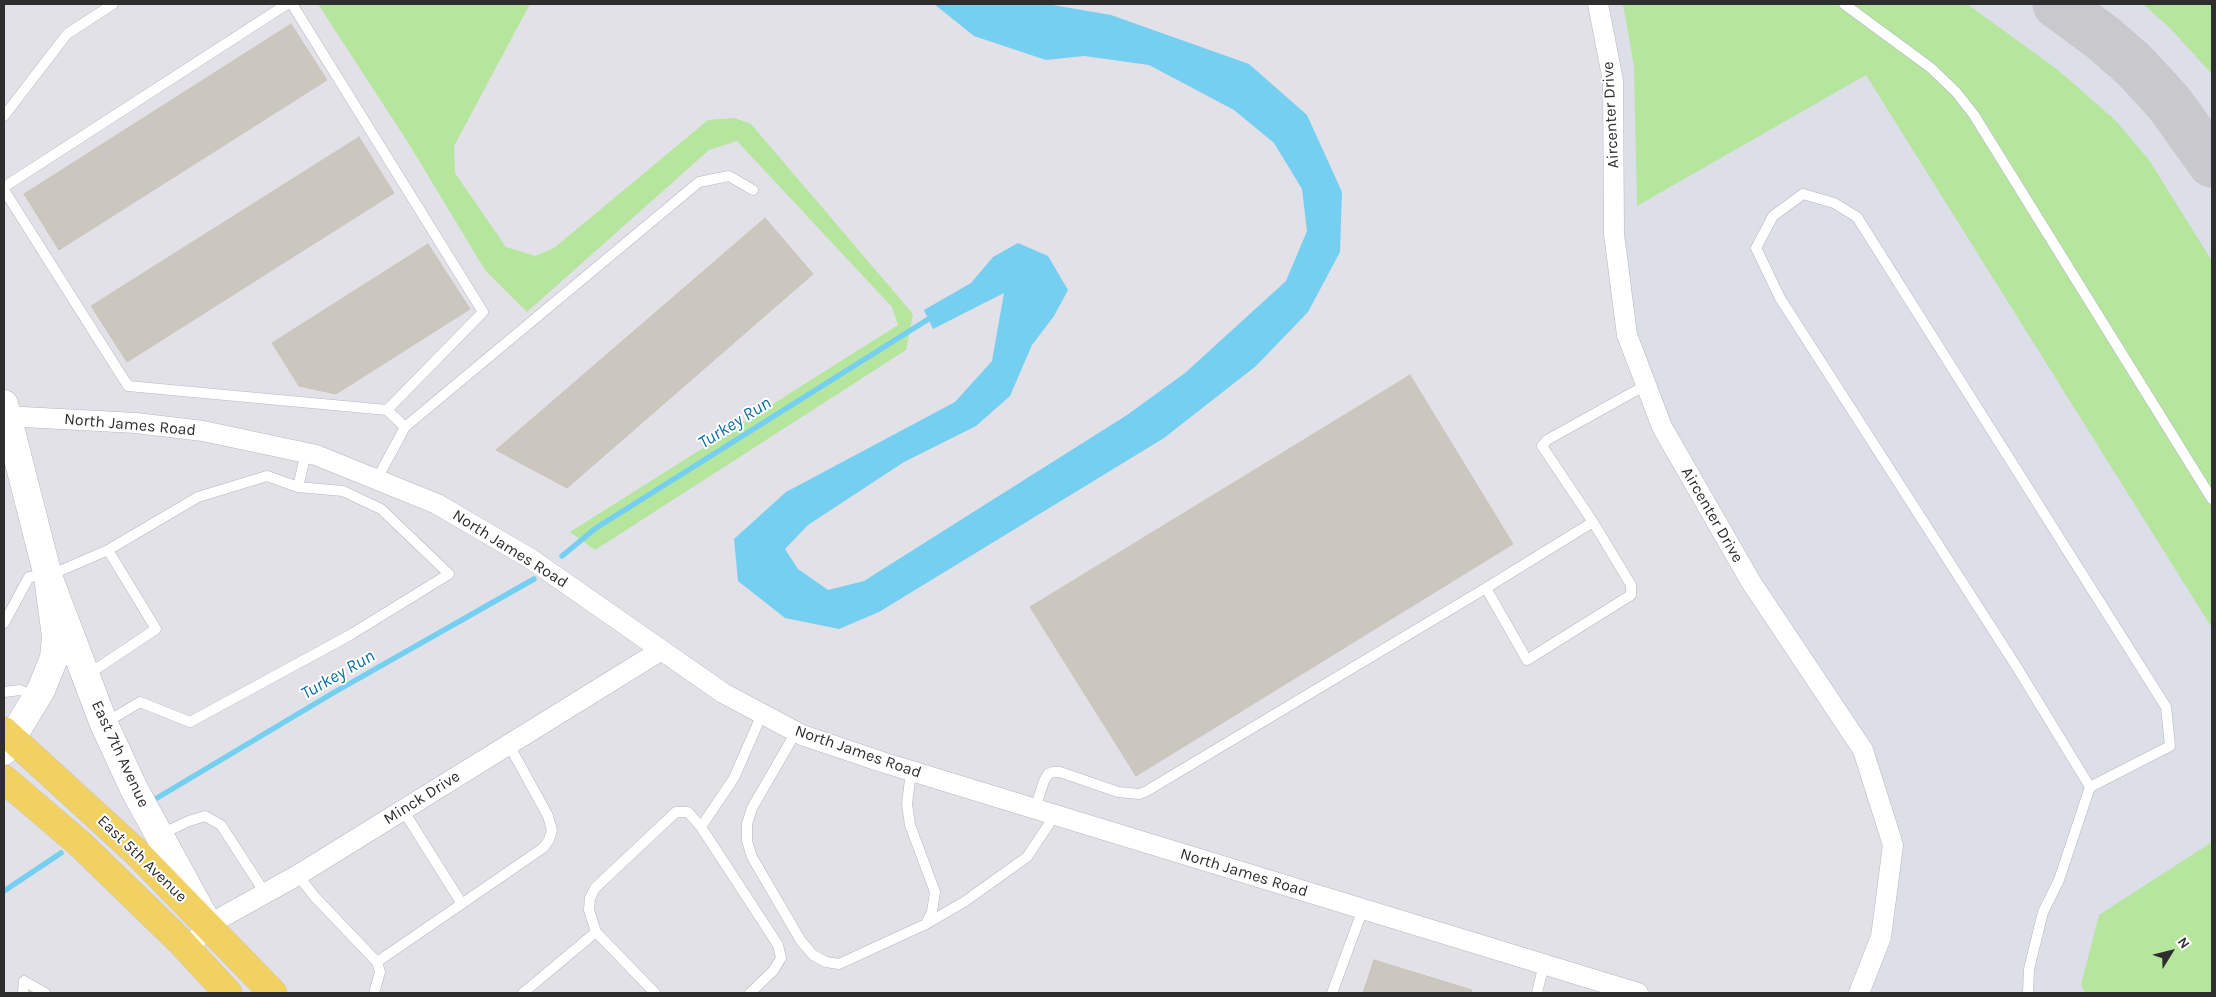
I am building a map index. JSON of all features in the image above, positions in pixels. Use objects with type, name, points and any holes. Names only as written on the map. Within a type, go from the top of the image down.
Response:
[{"type":"main road","name":"East 5th Avenue","points":[[6,740],[135,851],[273,993]]},
{"type":"main road","name":"East 5th Avenue","points":[[4,779],[79,843],[188,950],[228,993]]},
{"type":"street","name":"Aircenter Drive","points":[[1598,4],[1613,81],[1614,234],[1627,335],[1662,427],[1751,582],[1863,750],[1893,845],[1882,936],[1859,993]]},
{"type":"street","name":"North James Road","points":[[5,412],[184,428],[306,453],[377,479],[437,504],[531,560],[723,693],[796,732],[911,771],[1638,993]]},
{"type":"street","name":"East 7th Avenue","points":[[5,412],[48,576],[56,626],[56,648],[51,667],[38,697],[6,740]]},
{"type":"street","name":"East 7th Avenue","points":[[48,576],[104,724],[134,789],[208,925]]},
{"type":"street","name":"Minck Drive","points":[[188,950],[208,925],[298,875],[660,651]]},
{"type":"lane","points":[[4,116],[67,34],[114,4]]},
{"type":"lane","points":[[287,4],[4,188],[128,386],[388,410],[405,427]]},
{"type":"lane","points":[[292,4],[483,312],[388,410]]},
{"type":"lane","points":[[1844,4],[1931,68],[1956,92],[1974,115],[2212,499]]},
{"type":"lane","points":[[377,479],[405,427],[699,182],[729,176],[753,190]]},
{"type":"lane","points":[[2028,993],[2029,968],[2044,912],[2059,880],[2090,787],[2170,746],[2166,707],[1857,217],[1834,203],[1803,194],[1773,216],[1756,248],[1776,290],[2018,669],[2090,787]]},
{"type":"lane","points":[[1486,588],[1526,660],[1631,595],[1631,585],[1593,522],[1542,446],[1547,440],[1646,385]]},
{"type":"lane","points":[[298,487],[306,453]]},
{"type":"lane","points":[[4,623],[29,577],[48,576],[108,550],[198,497],[267,476],[298,487],[343,491],[381,509],[449,574],[350,635],[190,722],[140,702],[104,724]]},
{"type":"lane","points":[[1035,809],[1044,781],[1053,772],[1060,772],[1118,792],[1139,794],[1145,792],[1593,522]]},
{"type":"lane","points":[[85,676],[156,629],[108,550]]},
{"type":"lane","points":[[4,692],[20,690],[38,697]]},
{"type":"lane","points":[[700,827],[734,778],[762,714]]},
{"type":"lane","points":[[796,732],[752,808],[747,824],[748,841],[752,857],[801,942],[813,955],[826,962],[838,964],[926,924],[964,902],[1027,857],[1055,815]]},
{"type":"lane","points":[[377,962],[543,848],[549,840],[552,830],[548,816],[509,745]]},
{"type":"lane","points":[[911,771],[907,804],[910,824],[935,892],[932,912],[926,924]]},
{"type":"lane","points":[[403,810],[462,904]]},
{"type":"lane","points":[[655,993],[596,932],[589,910],[590,898],[595,888],[676,812],[688,812],[700,827],[778,945],[781,958],[774,971],[750,993]]},
{"type":"lane","points":[[160,835],[188,821],[205,816],[221,825],[265,893]]},
{"type":"lane","points":[[298,875],[314,896],[377,962],[380,972],[374,993]]},
{"type":"lane","points":[[1332,993],[1364,909]]},
{"type":"lane","points":[[523,993],[596,932]]},
{"type":"lane","points":[[1537,993],[1544,964]]},
{"type":"lane","points":[[22,993],[24,981],[45,993]]},
{"type":"shaded area","points":[[4,4],[1623,4],[2085,993],[4,993]]},
{"type":"shaded area","points":[[1598,4],[2212,4],[2212,993],[1859,993],[1893,845],[1863,750],[1751,582],[1627,335]]},
{"type":"green space","points":[[318,4],[530,4],[454,146],[455,173],[506,247],[535,256],[554,248],[708,120],[735,118],[751,124],[913,314],[906,350],[595,550],[570,532],[898,325],[892,307],[737,141],[709,150],[527,312],[485,270],[409,144]]},
{"type":"green space","points":[[1623,4],[1967,4],[2058,70],[2116,121],[2149,160],[2212,261],[2212,628],[1866,75],[1637,206],[1634,66]]},
{"type":"green space","points":[[2143,4],[2212,4],[2212,74],[2169,27]]},
{"type":"green space","points":[[2212,842],[2212,993],[2085,993],[2081,985],[2099,915]]},
{"type":"water","points":[[934,4],[1047,4],[1111,15],[1249,64],[1307,115],[1342,192],[1340,252],[1308,312],[1256,366],[1164,438],[879,612],[839,629],[785,618],[738,581],[734,539],[786,492],[955,402],[992,361],[1004,293],[933,329],[924,310],[971,283],[993,257],[1018,243],[1048,256],[1068,290],[1054,316],[1032,345],[1010,396],[976,426],[904,462],[808,525],[785,549],[798,569],[828,590],[864,581],[1127,415],[1185,373],[1286,281],[1307,231],[1302,189],[1274,143],[1234,110],[1149,65],[1084,56],[1046,60],[974,36]]},
{"type":"building","points":[[291,24],[327,80],[59,250],[24,194]]},
{"type":"building","points":[[359,137],[394,193],[127,362],[91,306]]},
{"type":"building","points":[[765,218],[813,274],[567,488],[496,450]]},
{"type":"building","points":[[428,244],[470,309],[336,394],[299,386],[272,343]]},
{"type":"building","points":[[1410,375],[1513,544],[1136,776],[1030,607]]},
{"type":"building","points":[[1374,960],[1472,990],[1471,993],[1363,993]]},
{"type":"waterway","name":"Turkey Run","points":[[562,556],[596,528],[927,320]]},
{"type":"waterway","name":"Turkey Run","points":[[157,798],[333,693],[534,579]]},
{"type":"waterway","name":"Turkey Run","points":[[4,891],[61,853]]},
{"type":"taxiway","points":[[2057,4],[2103,38],[2134,65],[2169,103],[2212,163]]}]
